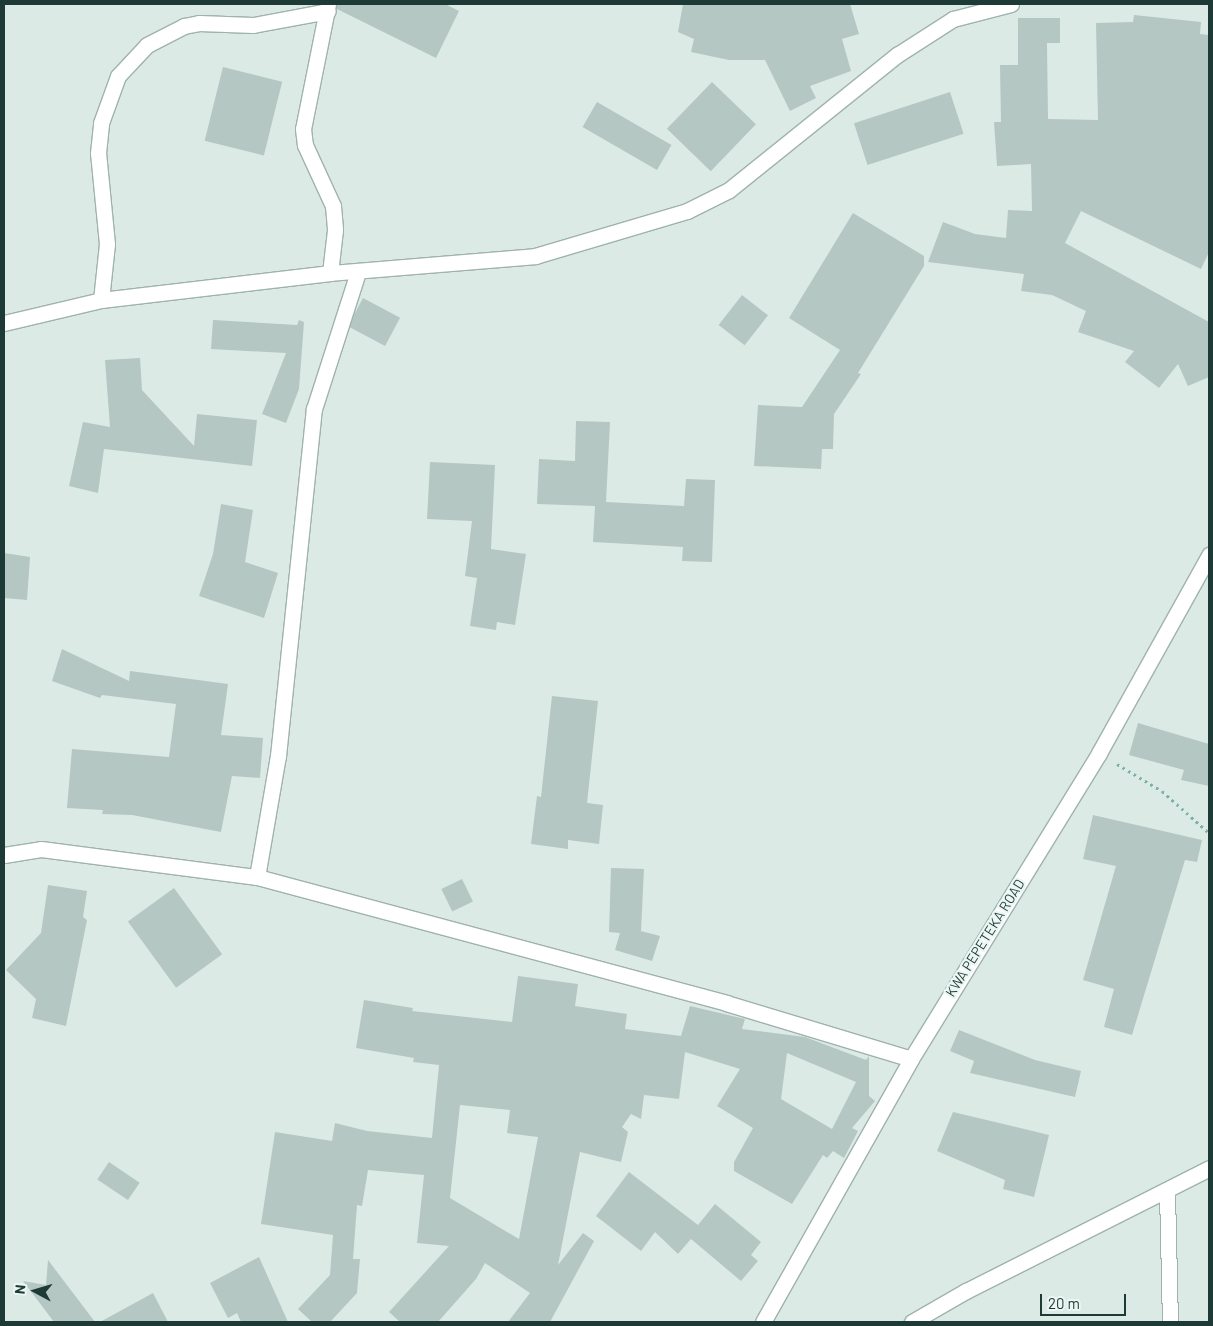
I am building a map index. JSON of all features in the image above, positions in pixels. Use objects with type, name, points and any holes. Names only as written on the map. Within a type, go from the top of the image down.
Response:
[{"type":"street","points":[[4,323],[101,300],[330,273],[536,256],[687,211],[729,190],[897,55],[954,19],[1011,4]]},
{"type":"street","points":[[101,300],[106,244],[98,153],[102,123],[118,76],[147,45],[184,26],[199,23],[253,26],[328,7],[303,129],[305,145],[333,206],[335,230],[330,273]]},
{"type":"street","points":[[257,877],[278,756],[314,409],[358,272]]},
{"type":"street","name":"KWA PEPETEKA ROAD","points":[[763,1322],[911,1059],[1099,753],[1209,555]]},
{"type":"street","points":[[4,855],[41,849],[257,877],[726,1003],[911,1059]]},
{"type":"street","points":[[912,1322],[966,1291],[1167,1191],[1209,1168]]},
{"type":"street","points":[[1167,1191],[1170,1322]]},
{"type":"path","points":[[1099,753],[1162,791],[1209,833]]},
{"type":"building","points":[[337,4],[445,4],[459,11],[436,58],[337,9]]},
{"type":"building","points":[[683,4],[850,4],[859,34],[842,39],[851,71],[810,86],[816,98],[790,111],[765,60],[729,60],[691,52],[694,39],[678,32]]},
{"type":"building","points":[[1134,15],[1201,22],[1200,34],[1209,35],[1209,252],[1201,269],[1081,211],[1065,243],[1209,322],[1209,377],[1188,386],[1178,364],[1159,388],[1125,362],[1134,351],[1078,332],[1086,311],[1052,295],[1021,291],[1024,274],[928,262],[943,222],[975,234],[1006,238],[1008,210],[1032,211],[1031,164],[997,166],[994,122],[1001,122],[1000,65],[1018,65],[1018,18],[1060,18],[1060,43],[1047,43],[1048,119],[1098,120],[1096,23],[1133,22]]},
{"type":"building","points":[[223,67],[282,82],[264,155],[205,141]]},
{"type":"building","points":[[712,82],[756,124],[711,171],[667,129]]},
{"type":"building","points":[[950,92],[964,134],[868,165],[854,123]]},
{"type":"building","points":[[597,102],[671,145],[657,170],[582,127]]},
{"type":"building","points":[[853,213],[924,256],[924,266],[858,373],[861,374],[834,414],[833,449],[822,449],[821,469],[754,466],[758,405],[802,407],[840,350],[789,318]]},
{"type":"building","points":[[742,295],[768,315],[745,345],[719,325]]},
{"type":"building","points":[[363,298],[400,318],[385,346],[348,326]]},
{"type":"building","points":[[213,320],[297,325],[299,320],[304,322],[299,389],[286,423],[262,414],[286,353],[211,349]]},
{"type":"building","points":[[140,358],[142,390],[194,446],[197,414],[257,420],[252,466],[104,449],[98,493],[69,486],[83,422],[110,427],[105,360]]},
{"type":"building","points":[[576,421],[610,422],[606,502],[684,506],[686,479],[715,480],[712,562],[682,561],[683,547],[593,542],[595,506],[537,504],[539,459],[575,461]]},
{"type":"building","points":[[430,462],[495,465],[491,549],[526,554],[515,625],[497,622],[496,630],[470,626],[477,578],[465,576],[472,521],[427,519]]},
{"type":"building","points":[[221,504],[253,510],[245,562],[278,573],[264,618],[199,596],[213,554]]},
{"type":"building","points":[[4,553],[30,557],[27,600],[4,598]]},
{"type":"building","points":[[62,649],[129,681],[130,671],[228,684],[221,735],[263,738],[260,778],[232,776],[221,832],[132,815],[102,814],[103,810],[67,808],[72,749],[169,757],[176,704],[102,695],[100,698],[52,681]]},
{"type":"building","points":[[552,696],[598,701],[587,803],[603,805],[599,844],[568,840],[568,849],[531,844],[537,796],[541,797]]},
{"type":"building","points":[[1138,723],[1209,744],[1209,786],[1181,780],[1184,770],[1129,755]]},
{"type":"building","points":[[1093,815],[1202,840],[1197,862],[1185,860],[1132,1035],[1104,1027],[1114,989],[1083,980],[1116,866],[1083,859]]},
{"type":"building","points":[[611,868],[644,869],[641,931],[660,936],[652,961],[615,950],[620,933],[609,932]]},
{"type":"building","points":[[462,879],[473,901],[452,912],[441,889]]},
{"type":"building","points":[[48,885],[87,891],[83,917],[87,920],[66,1026],[32,1018],[36,999],[6,970],[41,933]]},
{"type":"building","points":[[174,888],[222,954],[176,988],[128,922]]},
{"type":"building","points":[[518,976],[578,984],[575,1006],[627,1014],[625,1029],[681,1036],[690,1006],[745,1019],[742,1029],[805,1037],[866,1060],[869,1056],[869,1096],[875,1101],[852,1128],[858,1131],[844,1158],[833,1151],[827,1158],[823,1155],[792,1204],[734,1171],[734,1162],[753,1128],[717,1106],[740,1069],[685,1052],[679,1099],[644,1095],[641,1119],[631,1114],[622,1127],[628,1132],[621,1162],[580,1152],[558,1265],[583,1233],[594,1241],[550,1322],[508,1322],[530,1293],[485,1263],[476,1279],[438,1322],[400,1322],[389,1312],[449,1246],[417,1243],[424,1175],[368,1170],[362,1206],[357,1205],[353,1259],[360,1259],[357,1293],[330,1322],[312,1322],[298,1309],[330,1275],[333,1235],[261,1224],[275,1132],[332,1141],[335,1123],[367,1131],[432,1138],[439,1065],[413,1062],[414,1058],[356,1048],[364,1000],[413,1008],[412,1011],[512,1022]],"holes":[[[787,1053],[856,1082],[832,1129],[781,1099]],[[460,1105],[510,1110],[507,1133],[538,1137],[519,1239],[450,1198]]]},
{"type":"building","points":[[959,1030],[1035,1060],[1081,1071],[1075,1097],[970,1073],[974,1061],[950,1051]]},
{"type":"building","points":[[953,1112],[1049,1135],[1034,1197],[1003,1189],[1005,1180],[937,1151]]},
{"type":"building","points":[[109,1162],[140,1183],[128,1200],[97,1179]]},
{"type":"building","points":[[629,1172],[698,1225],[715,1204],[761,1242],[751,1255],[758,1261],[741,1281],[691,1239],[678,1254],[655,1232],[641,1251],[596,1216]]},
{"type":"building","points":[[259,1257],[288,1322],[241,1322],[237,1313],[228,1318],[210,1283]]},
{"type":"building","points":[[48,1260],[95,1322],[54,1322],[23,1281],[46,1285]]},
{"type":"building","points":[[153,1293],[168,1322],[100,1322]]}]
